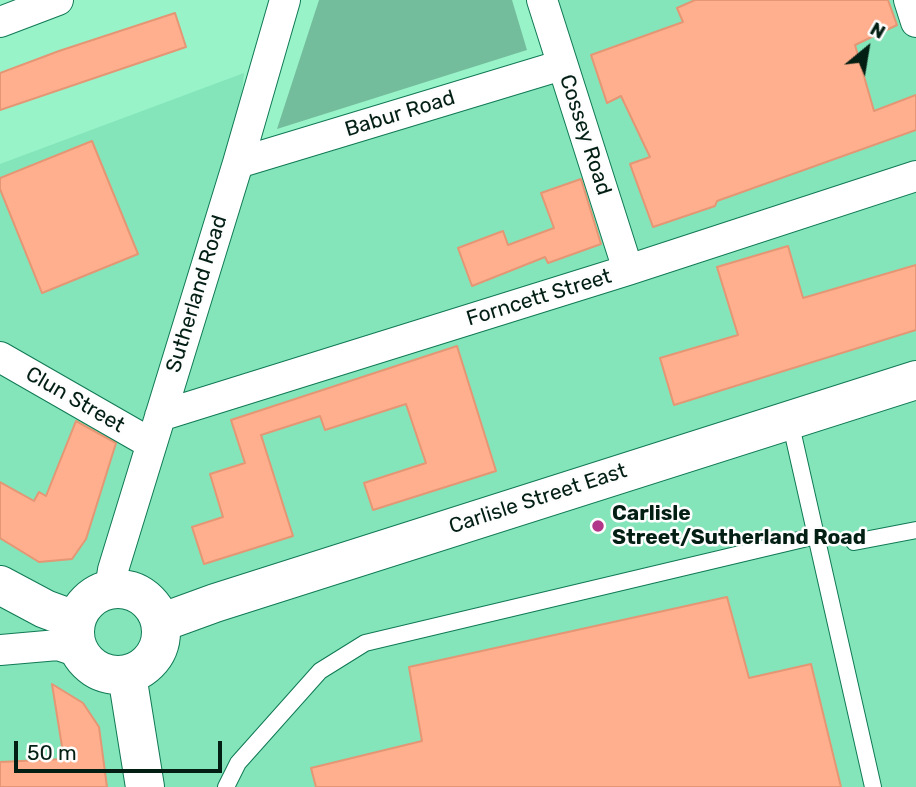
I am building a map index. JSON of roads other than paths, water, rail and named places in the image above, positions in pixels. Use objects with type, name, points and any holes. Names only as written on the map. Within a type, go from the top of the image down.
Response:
[{"type":"main road","name":"Carlisle Street East","points":[[160,623],[215,603],[916,380]]},
{"type":"main road","points":[[0,585],[45,609],[77,636]]},
{"type":"main road","points":[[110,589],[136,592],[156,611],[160,623],[161,640],[155,656],[143,668],[127,675],[113,676],[87,664],[77,636],[82,607],[90,599],[110,589]]},
{"type":"main road","points":[[127,675],[145,787]]},
{"type":"street","points":[[0,22],[58,0]]},
{"type":"street","name":"Sutherland Road","points":[[110,589],[113,569],[238,163],[285,0]]},
{"type":"street","name":"Cossey Road","points":[[542,0],[628,270]]},
{"type":"street","points":[[909,0],[916,22]]},
{"type":"street","name":"Babur Road","points":[[238,163],[562,65]]},
{"type":"street","name":"Forncett Street","points":[[155,429],[916,176]]},
{"type":"street","name":"Clun Street","points":[[0,357],[155,429]]},
{"type":"street","points":[[0,650],[58,645],[77,636]]},
{"type":"lane","points":[[789,419],[873,787]]},
{"type":"lane","points":[[854,542],[916,530]]},
{"type":"lane","points":[[226,787],[238,763],[320,671],[365,643],[816,537]]},
{"type":"place","name":"Carlisle Street/Sutherland Road","points":[[598,526]]}]
